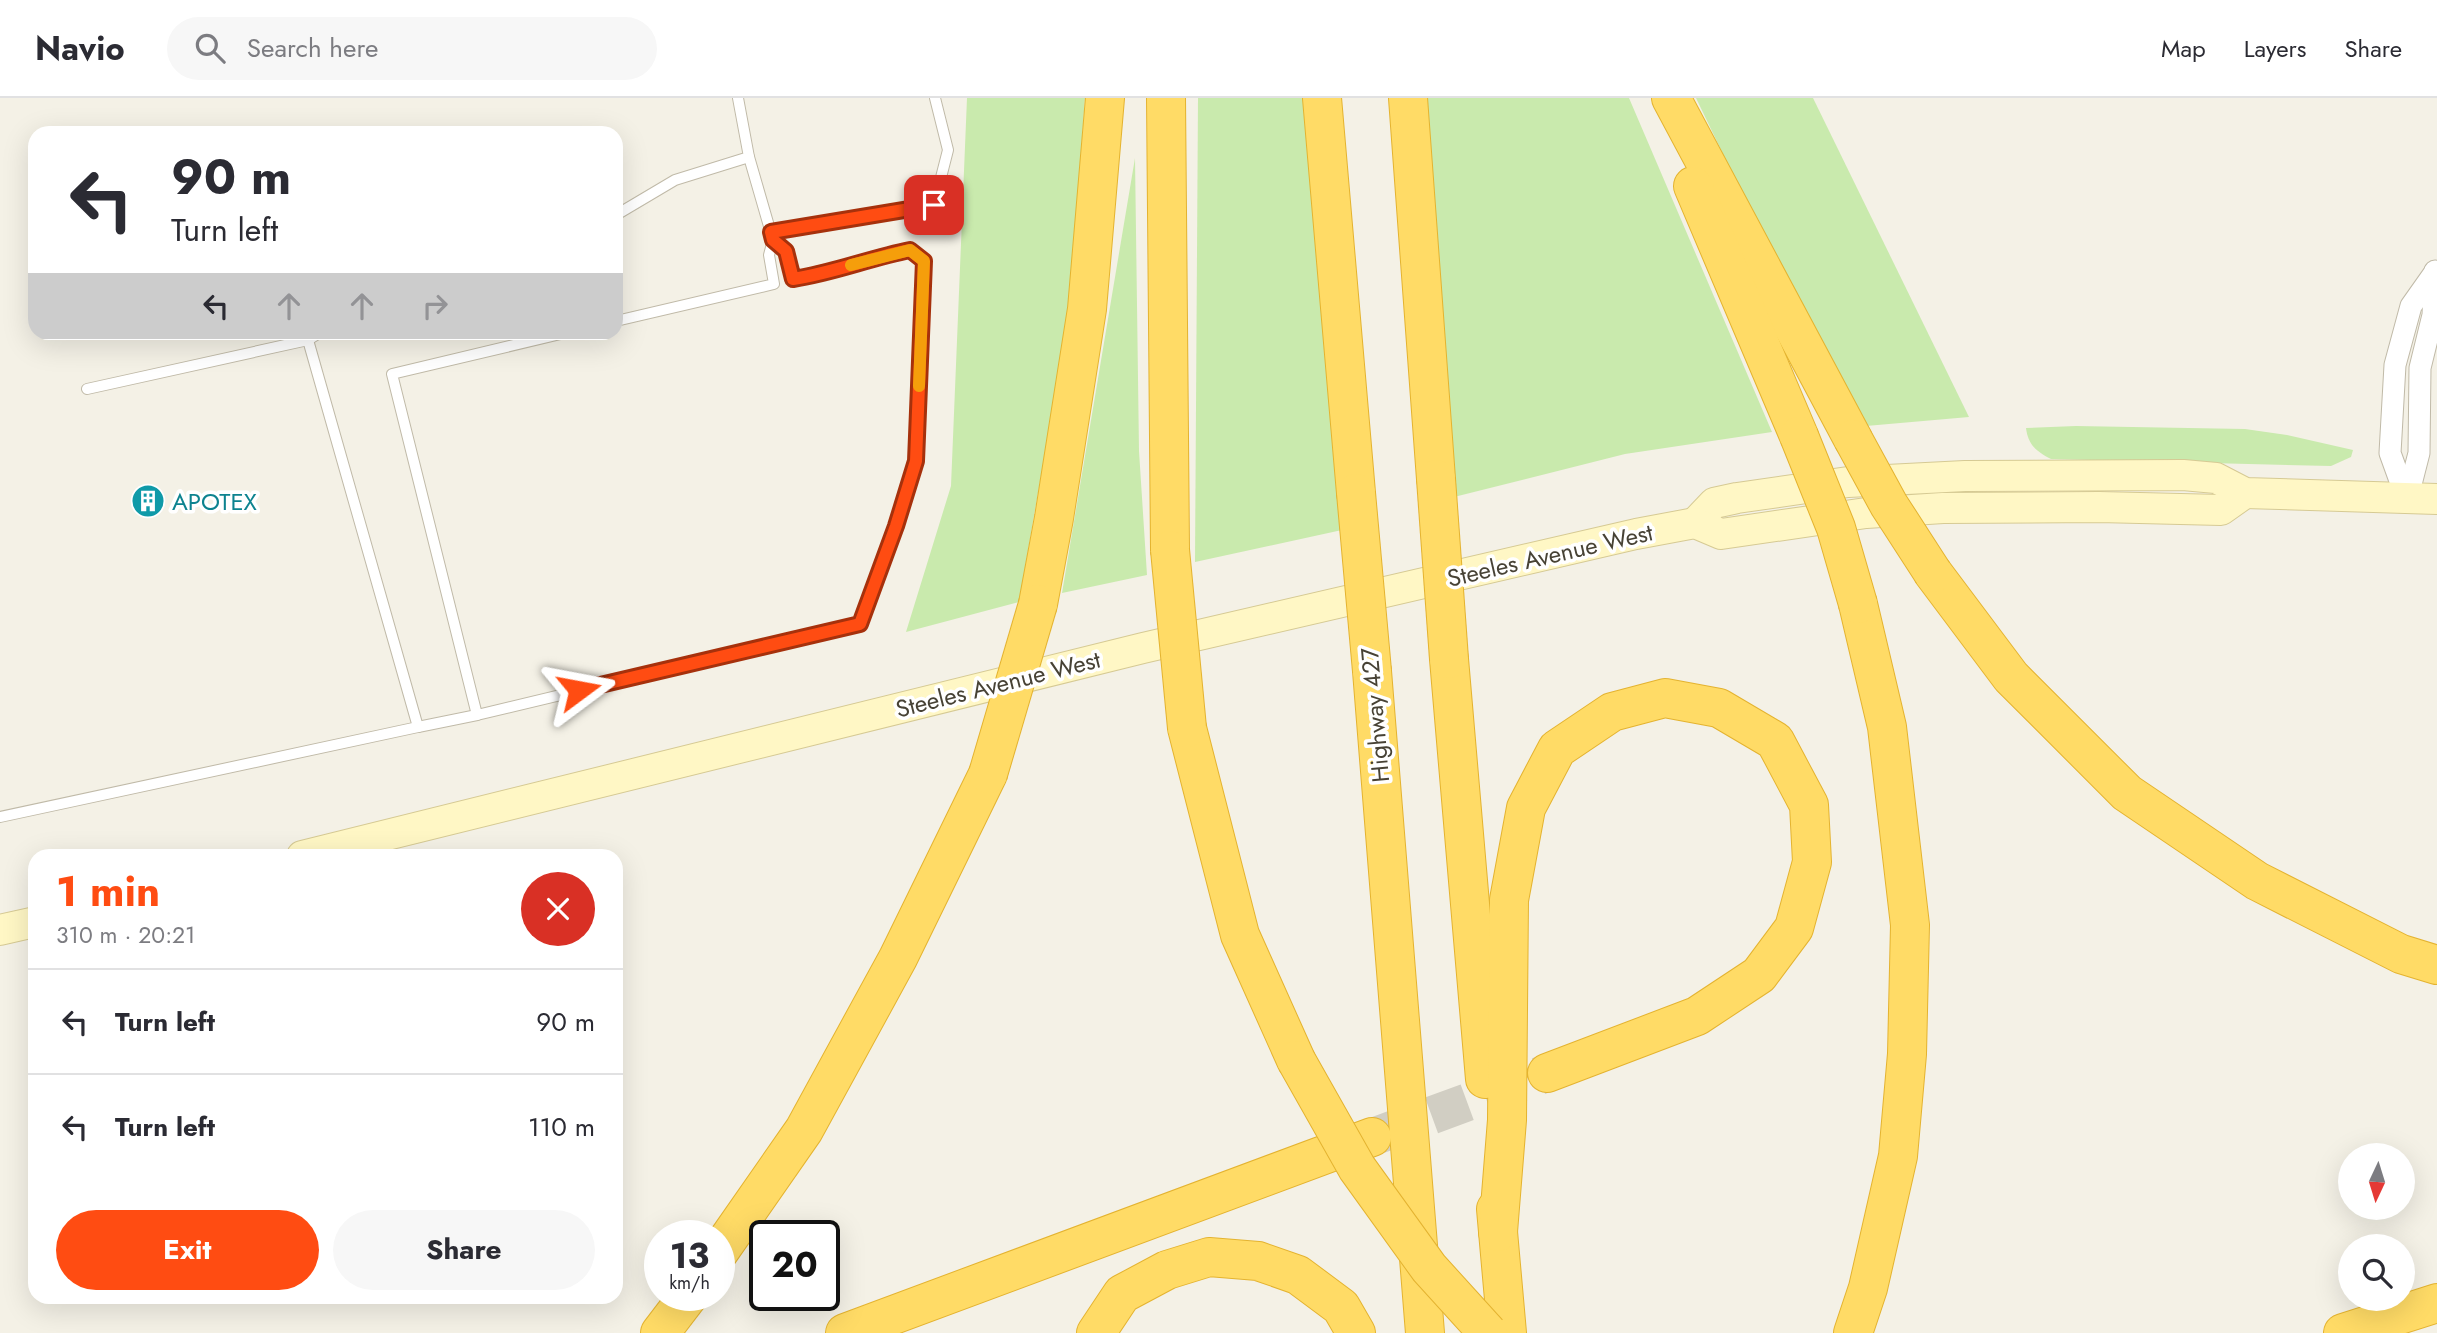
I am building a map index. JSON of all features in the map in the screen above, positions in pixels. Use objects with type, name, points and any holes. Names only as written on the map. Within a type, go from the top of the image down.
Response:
[{"type":"highway","points":[[735,1229],[804,1130],[898,958],[988,774],[1038,604],[1054,518],[1087,309],[1105,98]]},
{"type":"highway","points":[[1166,98],[1170,550],[1187,727],[1240,934],[1296,1060],[1357,1168],[1429,1268],[1488,1333]]},
{"type":"highway","name":"Highway 427","points":[[1322,98],[1372,671],[1425,1333]]},
{"type":"highway","points":[[1409,98],[1449,659],[1507,1333]]},
{"type":"highway","points":[[1665,98],[1690,180],[1836,528],[1858,604],[1887,727],[1910,925],[1907,1054],[1898,1156],[1868,1288],[1853,1333]]},
{"type":"highway","points":[[1671,98],[1889,505],[1933,573],[2011,677],[2127,793],[2257,881],[2401,954],[2437,965]]},
{"type":"highway","points":[[1498,1232],[1507,1120],[1509,900],[1526,808],[1557,749],[1612,712],[1665,698],[1718,708],[1775,741],[1809,805],[1812,862],[1794,928],[1759,975],[1697,1016],[1547,1073]]},
{"type":"highway","points":[[845,1333],[1372,1137]]},
{"type":"highway","points":[[1096,1333],[1122,1294],[1167,1270],[1209,1257],[1258,1261],[1298,1275],[1341,1307],[1356,1333]]},
{"type":"highway","points":[[2343,1333],[2437,1303]]},
{"type":"highway","points":[[660,1333],[678,1311]]},
{"type":"main road","name":"Steeles Avenue West","points":[[330,849],[1143,648],[1636,534],[1695,523],[1721,534],[1866,513],[1943,508],[2099,507],[2221,510],[2245,493],[2437,499]]},
{"type":"main road","points":[[0,930],[28,924]]},
{"type":"street","points":[[2407,500],[2390,453],[2395,365],[2411,306],[2436,269]]},
{"type":"lane","points":[[623,319],[774,284],[769,255],[772,236],[749,157],[738,98]]},
{"type":"lane","points":[[772,236],[934,205],[948,149],[935,98]]},
{"type":"lane","points":[[623,211],[675,180],[749,157]]},
{"type":"lane","points":[[0,817],[477,715],[860,624],[896,526],[916,461],[924,261],[910,250],[877,256],[813,276],[793,279],[786,251],[772,236]]},
{"type":"lane","points":[[87,389],[308,340],[418,727]]},
{"type":"lane","points":[[477,715],[392,374],[535,340]]},
{"type":"green space","points":[[967,98],[1085,98],[1069,315],[1019,602],[906,632],[951,486]]},
{"type":"green space","points":[[1198,98],[1309,98],[1342,530],[1195,562]]},
{"type":"green space","points":[[1423,98],[1629,98],[1772,432],[1625,454],[1454,497]]},
{"type":"green space","points":[[1696,98],[1813,98],[1969,417],[1866,426],[1749,208]]},
{"type":"green space","points":[[1135,158],[1139,451],[1147,575],[1062,593]]},
{"type":"green space","points":[[2076,426],[2245,429],[2287,435],[2353,450],[2351,457],[2331,466],[2051,459],[2034,447],[2026,428]]},
{"type":"tunnel","points":[[1378,1135],[1547,1073]]},
{"type":"slow traffic","points":[[851,265],[877,256],[910,250],[924,261],[919,386]]},
{"type":"place","name":"APOTEX","points":[[148,501]]},
{"type":"route","points":[[579,690],[860,624],[896,526],[916,461],[924,261],[910,250],[877,256],[813,276],[793,279],[786,251],[773,240],[771,232],[934,205]]}]
